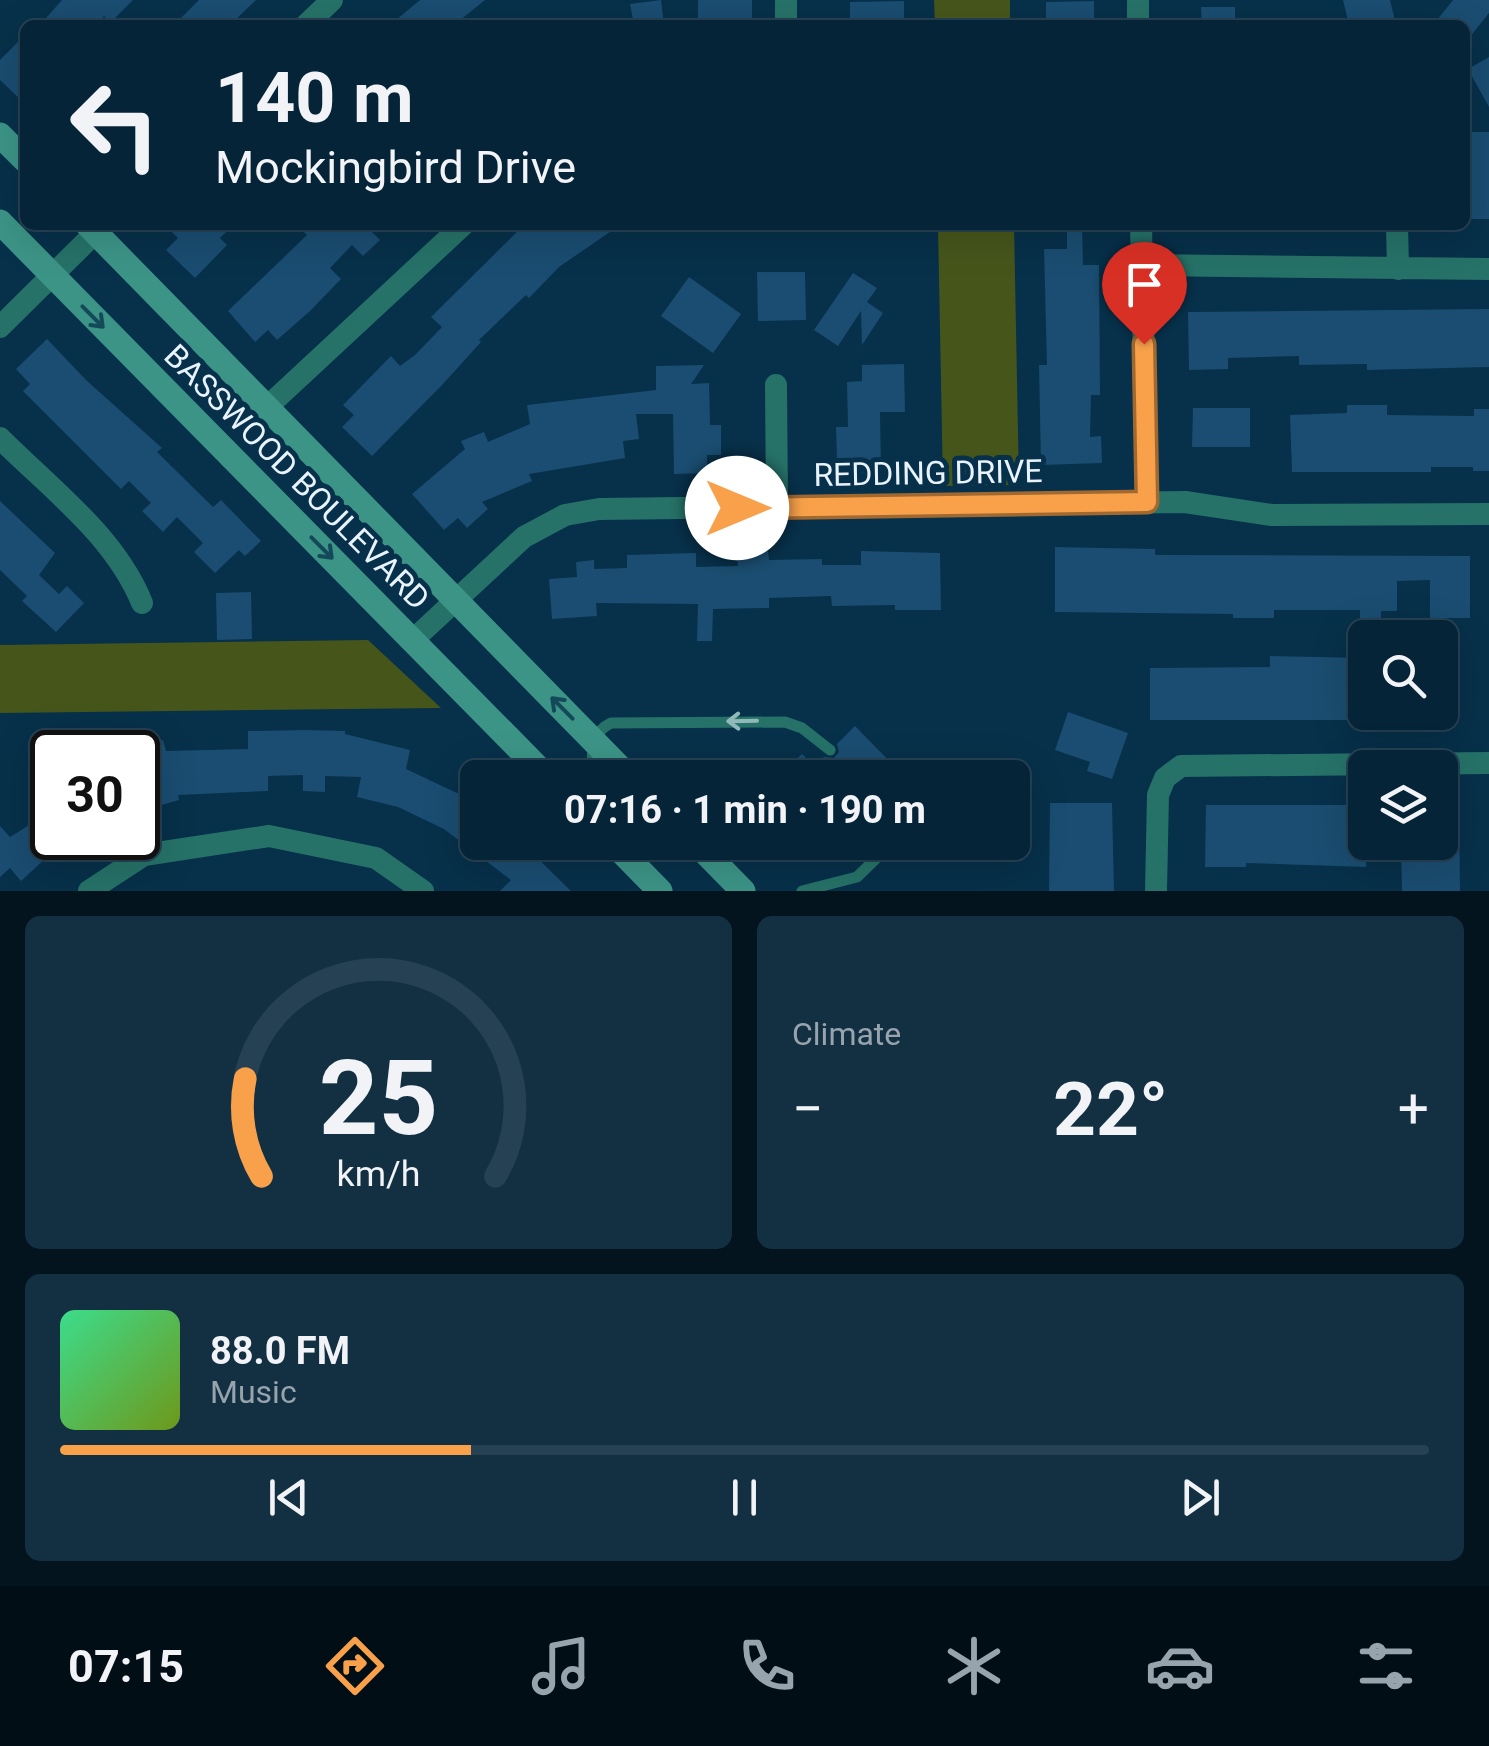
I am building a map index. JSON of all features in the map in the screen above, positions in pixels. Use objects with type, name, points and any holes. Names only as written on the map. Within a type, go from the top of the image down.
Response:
[{"type":"main road","points":[[0,134],[20,155]]},
{"type":"main road","name":"BASSWOOD BOULEVARD","points":[[0,222],[530,760]]},
{"type":"main road","name":"BASSWOOD BOULEVARD","points":[[98,230],[266,409],[612,760]]},
{"type":"main road","points":[[630,860],[660,891]]},
{"type":"main road","points":[[713,860],[743,891]]},
{"type":"street","points":[[311,20],[332,0]]},
{"type":"street","points":[[0,327],[94,230]]},
{"type":"street","points":[[266,409],[458,230]]},
{"type":"street","points":[[1142,230],[1147,502]]},
{"type":"street","points":[[1397,230],[1398,269]]},
{"type":"street","points":[[1142,265],[1489,269]]},
{"type":"street","points":[[776,385],[777,507]]},
{"type":"street","points":[[0,438],[114,552],[131,576],[142,603]]},
{"type":"street","name":"REDDING DRIVE","points":[[412,640],[524,537],[565,515],[619,508],[1147,502],[1200,503],[1272,515],[1489,514]]},
{"type":"street","points":[[1156,891],[1158,795],[1166,778],[1181,766],[1489,763]]},
{"type":"street","points":[[89,891],[144,855],[268,836],[376,858],[422,891]]},
{"type":"lane","points":[[592,760],[596,734],[611,723],[777,721],[802,728],[830,750]]},
{"type":"lane","points":[[802,891],[857,877],[875,860]]},
{"type":"green space","points":[[934,0],[1010,0],[1010,20],[935,20]]},
{"type":"green space","points":[[938,230],[1014,230],[1019,485],[943,486]]},
{"type":"green space","points":[[368,640],[441,708],[0,713],[0,645]]},
{"type":"building","points":[[62,0],[133,0],[113,20],[104,16],[100,20],[44,20]]},
{"type":"building","points":[[199,0],[256,0],[235,20],[179,20]]},
{"type":"building","points":[[420,0],[485,0],[460,20],[396,20]]},
{"type":"building","points":[[661,0],[663,20],[633,20],[630,4]]},
{"type":"building","points":[[698,0],[752,0],[752,20],[698,20]]},
{"type":"building","points":[[1343,0],[1390,0],[1395,20],[1348,20]]},
{"type":"building","points":[[1453,0],[1489,0],[1489,13],[1470,37],[1470,20],[1437,20]]},
{"type":"building","points":[[904,1],[904,20],[850,20],[850,2]]},
{"type":"building","points":[[1094,1],[1094,20],[1046,20],[1046,2]]},
{"type":"building","points":[[1201,7],[1235,7],[1235,20],[1202,20]]},
{"type":"building","points":[[20,40],[20,99],[0,80],[0,60]]},
{"type":"building","points":[[1489,57],[1489,107],[1470,73],[1470,68]]},
{"type":"building","points":[[1471,132],[1489,132],[1489,219],[1470,219]]},
{"type":"building","points":[[170,230],[228,230],[220,238],[227,245],[195,278],[166,250],[178,238]]},
{"type":"building","points":[[302,230],[370,230],[380,240],[363,256],[352,245],[330,268],[341,279],[310,311],[277,340],[268,330],[255,342],[228,311],[307,235]]},
{"type":"building","points":[[519,230],[613,230],[559,267],[529,298],[526,295],[372,456],[342,427],[354,415],[343,405],[391,356],[400,366],[415,355],[442,327],[431,317]]},
{"type":"building","points":[[1067,230],[1082,230],[1083,265],[1099,265],[1100,395],[1091,395],[1090,437],[1101,436],[1102,463],[1041,465],[1039,365],[1047,365],[1044,249],[1067,249]]},
{"type":"building","points":[[757,272],[805,272],[806,320],[758,321]]},
{"type":"building","points":[[853,273],[877,288],[867,302],[883,313],[862,345],[861,311],[838,346],[814,330]]},
{"type":"building","points":[[689,277],[741,314],[713,353],[661,316]]},
{"type":"building","points":[[1489,309],[1489,367],[1367,370],[1367,364],[1299,365],[1299,356],[1228,358],[1228,369],[1189,370],[1188,312]]},
{"type":"building","points":[[47,339],[162,448],[157,452],[213,507],[221,500],[261,541],[245,556],[239,550],[215,573],[194,552],[203,543],[177,517],[163,532],[142,511],[151,503],[129,481],[121,489],[23,391],[30,384],[16,369]]},
{"type":"building","points":[[904,364],[905,412],[880,412],[881,473],[850,474],[850,459],[837,459],[836,427],[848,427],[847,382],[862,381],[862,365]]},
{"type":"building","points":[[704,365],[691,384],[709,383],[710,425],[721,425],[721,455],[707,455],[707,473],[674,474],[673,414],[636,414],[639,439],[623,441],[625,458],[529,474],[532,481],[482,502],[488,509],[467,528],[458,518],[444,530],[412,494],[465,449],[461,441],[484,432],[488,442],[530,424],[527,405],[656,390],[656,366]]},
{"type":"building","points":[[1347,405],[1387,405],[1387,415],[1474,416],[1474,409],[1489,409],[1489,471],[1431,467],[1431,472],[1292,472],[1290,415],[1347,413]]},
{"type":"building","points":[[1193,408],[1250,408],[1250,447],[1192,447]]},
{"type":"building","points":[[0,501],[55,553],[39,575],[59,594],[67,586],[84,603],[56,632],[22,601],[27,596],[0,570]]},
{"type":"building","points":[[1055,547],[1155,549],[1155,555],[1470,556],[1470,618],[1430,618],[1430,580],[1397,581],[1397,611],[1381,611],[1381,618],[1360,618],[1360,610],[1274,610],[1274,618],[1055,612]]},
{"type":"building","points":[[768,551],[769,560],[822,559],[822,565],[861,565],[861,551],[940,553],[941,610],[895,610],[895,605],[832,606],[831,596],[769,598],[769,608],[713,609],[712,641],[697,641],[698,604],[596,603],[597,616],[552,619],[549,579],[577,577],[576,562],[594,560],[594,569],[627,568],[627,555],[696,553],[696,567],[738,566],[737,552]]},
{"type":"building","points":[[251,592],[252,639],[217,640],[216,593]]},
{"type":"building","points":[[1270,656],[1348,658],[1348,720],[1150,720],[1150,668],[1270,667]]},
{"type":"building","points":[[1068,712],[1128,733],[1112,779],[1087,771],[1090,762],[1055,750]]},
{"type":"building","points":[[855,726],[888,760],[821,760],[834,758],[839,752],[837,744]]},
{"type":"building","points":[[248,731],[345,731],[410,750],[406,769],[460,794],[460,841],[398,807],[357,797],[361,777],[325,776],[325,792],[303,791],[303,775],[268,776],[268,791],[178,795],[179,800],[160,806],[160,741],[163,740],[166,751],[248,749]]},
{"type":"building","points":[[1050,803],[1112,803],[1114,891],[1049,891]]},
{"type":"building","points":[[1206,805],[1348,805],[1348,860],[1366,860],[1366,867],[1246,863],[1246,867],[1205,867]]},
{"type":"building","points":[[1459,812],[1460,891],[1402,891],[1401,860],[1458,860]]},
{"type":"building","points":[[30,825],[30,860],[44,860],[21,881],[10,868],[0,877],[0,826],[10,837]]},
{"type":"building","points":[[485,860],[539,860],[571,891],[500,891],[511,880]]},
{"type":"route","points":[[737,508],[1147,502],[1144,344]]}]
